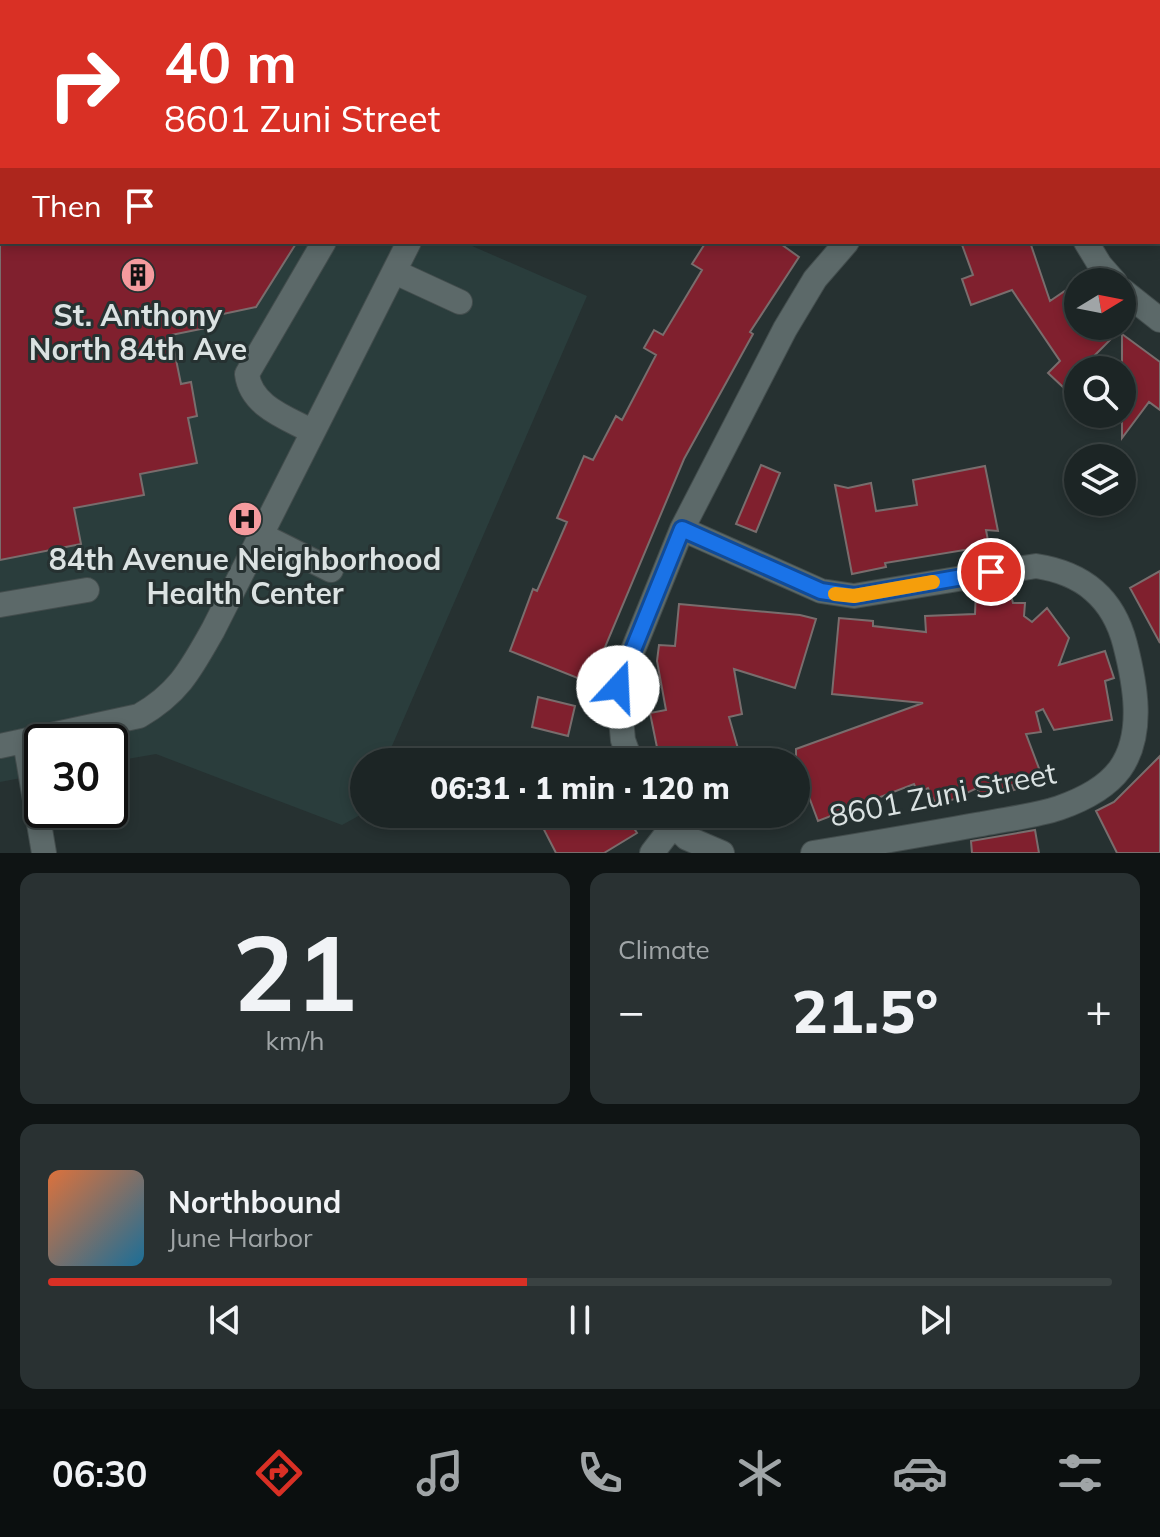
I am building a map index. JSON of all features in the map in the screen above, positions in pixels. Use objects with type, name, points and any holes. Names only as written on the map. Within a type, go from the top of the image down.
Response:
[{"type":"street","points":[[313,432],[260,402],[248,385],[247,374],[323,244]]},
{"type":"street","points":[[112,724],[154,707],[184,681],[408,244]]},
{"type":"street","points":[[626,748],[618,687],[682,529],[785,329],[815,279],[845,244]]},
{"type":"street","points":[[1087,244],[1103,268]]},
{"type":"street","points":[[395,272],[460,302]]},
{"type":"street","points":[[1136,301],[1160,320]]},
{"type":"street","name":"8601 Zuni Street","points":[[682,529],[821,591],[838,595],[854,596],[1021,568],[1054,569],[1070,574],[1097,590],[1118,623],[1135,699],[1135,723],[1128,754],[1119,771],[1099,789],[1079,800],[1041,813],[813,853]]},
{"type":"street","points":[[261,535],[331,570]]},
{"type":"street","points":[[0,605],[87,590]]},
{"type":"street","points":[[0,746],[24,741]]},
{"type":"street","points":[[40,828],[44,853]]},
{"type":"street","points":[[652,853],[663,828]]},
{"type":"street","points":[[676,828],[687,838],[722,853]]},
{"type":"shaded area","name":"84th Avenue Neighborhood Health Center","points":[[0,244],[468,244],[587,296],[391,748],[350,748],[350,821],[342,825],[156,754],[128,759],[128,724],[24,724],[24,777],[0,782]]},
{"type":"building","name":"St. Anthony North 84th Ave","points":[[0,244],[296,244],[256,307],[204,318],[206,328],[171,335],[181,384],[191,382],[197,416],[188,418],[197,463],[140,474],[144,495],[74,508],[81,544],[0,560]]},
{"type":"building","points":[[705,244],[781,244],[799,257],[750,332],[753,334],[684,459],[590,683],[510,651],[533,589],[537,591],[567,522],[557,518],[584,456],[593,460],[616,416],[622,420],[656,355],[644,348],[654,330],[663,335],[702,270],[692,264]]},
{"type":"building","points":[[962,244],[1031,244],[1050,301],[1064,292],[1064,340],[1110,340],[1094,356],[1064,356],[1063,387],[1048,373],[1060,361],[1012,290],[971,305],[962,279],[973,275]]},
{"type":"building","points":[[1122,340],[1130,340],[1160,362],[1160,410],[1149,402],[1136,419],[1136,356],[1122,356]]},
{"type":"building","points":[[761,465],[780,473],[756,532],[736,524]]},
{"type":"building","points":[[985,466],[998,531],[986,530],[989,546],[885,563],[886,567],[852,574],[835,485],[848,488],[871,483],[876,511],[917,505],[913,480]]},
{"type":"building","points":[[1160,571],[1160,643],[1130,588]]},
{"type":"building","points":[[976,591],[1010,592],[1013,603],[1025,603],[1024,616],[1032,622],[1047,608],[1069,638],[1059,665],[1105,651],[1114,678],[1105,681],[1112,720],[1054,730],[1043,709],[1036,712],[1041,732],[1026,734],[1043,779],[1014,790],[1012,785],[982,798],[977,788],[937,807],[928,788],[918,793],[914,784],[818,821],[810,800],[810,748],[799,748],[923,703],[832,694],[839,618],[873,621],[873,626],[926,632],[925,616],[975,614]]},
{"type":"building","points":[[679,604],[816,619],[795,688],[734,669],[742,714],[729,717],[738,748],[657,748],[650,713],[666,710],[657,661],[659,645],[675,646]]},
{"type":"building","points":[[538,697],[575,706],[568,736],[532,727]]},
{"type":"building","points":[[1160,756],[1160,853],[1117,853],[1096,811],[1114,802]]},
{"type":"building","points":[[543,828],[634,828],[637,833],[604,853],[556,853]]},
{"type":"building","points":[[1035,830],[1039,853],[972,853],[971,841]]},
{"type":"slow traffic","points":[[835,594],[854,596],[933,582]]},
{"type":"place","name":"St. Anthony North 84th Ave","points":[[138,275]]},
{"type":"place","name":"84th Avenue Neighborhood Health Center","points":[[245,519]]},
{"type":"route","points":[[618,687],[682,529],[821,591],[838,595],[854,596],[991,572]]}]
